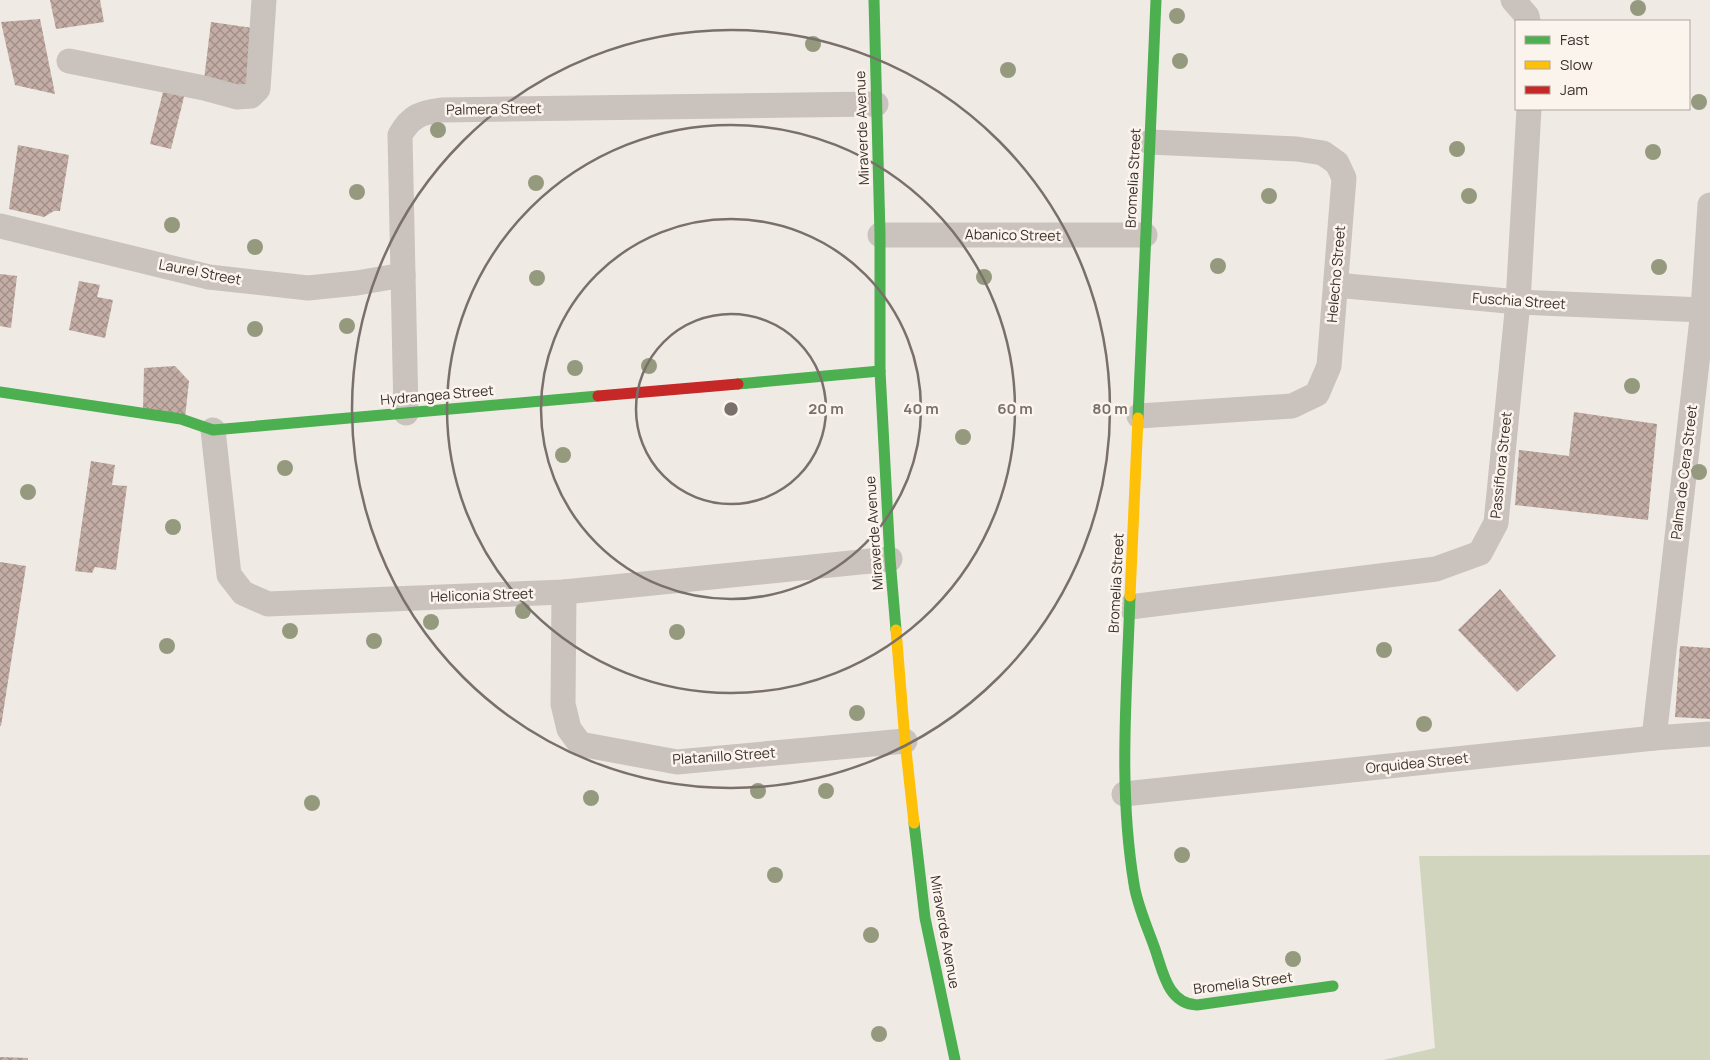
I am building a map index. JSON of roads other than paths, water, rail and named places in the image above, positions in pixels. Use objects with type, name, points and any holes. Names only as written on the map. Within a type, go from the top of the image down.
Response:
[{"type":"street","points":[[69,61],[204,88],[237,97],[251,96],[258,88],[264,0]]},
{"type":"street","name":"Miraverde Avenue","points":[[874,0],[880,235],[880,371],[890,559],[905,741],[925,918],[955,1060]]},
{"type":"street","name":"Bromelia Street","points":[[1156,0],[1139,416],[1125,695],[1124,794],[1134,886],[1168,987],[1178,1000],[1192,1006],[1333,986]]},
{"type":"street","points":[[1513,0],[1527,16],[1528,20]]},
{"type":"street","name":"Palmera Street","points":[[406,413],[400,135],[408,122],[422,113],[441,110],[876,104]]},
{"type":"street","name":"Passiflora Street","points":[[1130,608],[1436,569],[1480,553],[1496,524],[1518,302],[1529,110]]},
{"type":"street","name":"Helecho Street","points":[[1139,416],[1292,406],[1317,394],[1329,366],[1344,178],[1337,162],[1324,153],[1297,148],[1150,142]]},
{"type":"street","name":"Palma de Cera Street","points":[[1654,738],[1703,310],[1710,205]]},
{"type":"street","name":"Laurel Street","points":[[0,226],[209,277],[308,288],[357,283],[403,275]]},
{"type":"street","name":"Abanico Street","points":[[880,235],[1145,235]]},
{"type":"street","name":"Fuschia Street","points":[[1336,286],[1518,302],[1703,310]]},
{"type":"street","name":"Hydrangea Street","points":[[0,392],[181,419],[213,430],[880,371]]},
{"type":"street","name":"Heliconia Street","points":[[213,430],[229,575],[243,593],[268,604],[564,592],[890,559]]},
{"type":"street","name":"Platanillo Street","points":[[564,592],[563,704],[568,729],[580,744],[677,762],[905,741]]},
{"type":"street","name":"Orquidea Street","points":[[1124,794],[1654,738],[1710,734]]}]
